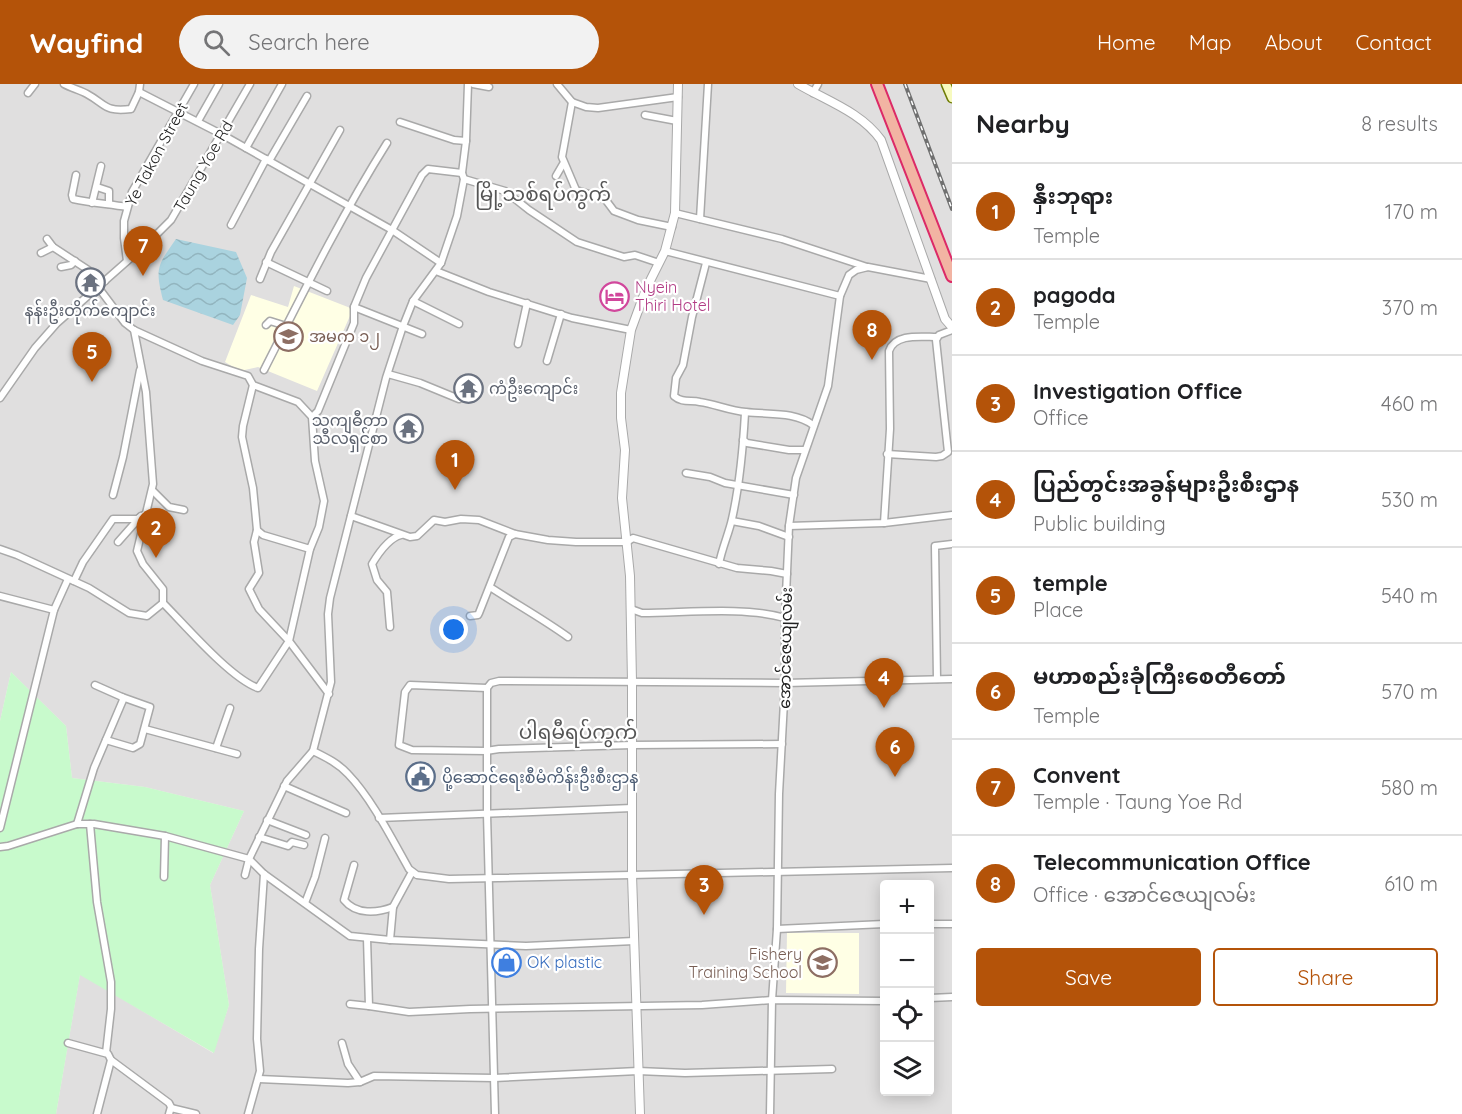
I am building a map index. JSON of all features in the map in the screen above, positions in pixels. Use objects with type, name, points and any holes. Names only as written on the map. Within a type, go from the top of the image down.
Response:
[{"type":"highway","points":[[877,84],[952,276]]},
{"type":"main road","points":[[946,84],[952,98]]},
{"type":"street","points":[[28,93],[34,84]]},
{"type":"street","points":[[63,84],[86,94],[106,108],[131,109],[140,84]]},
{"type":"street","name":"Ye Takon Street","points":[[127,261],[124,238],[127,207],[132,192],[194,84]]},
{"type":"street","points":[[198,121],[219,84]]},
{"type":"street","name":"Taung Yoe Rd","points":[[0,398],[51,329],[171,220],[250,84]]},
{"type":"street","points":[[246,148],[282,84]]},
{"type":"street","points":[[245,874],[249,859],[284,786],[312,750],[329,694],[331,682],[329,606],[388,374],[403,326],[413,302],[441,263],[457,216],[466,141],[468,84]]},
{"type":"street","points":[[472,84],[489,87]]},
{"type":"street","points":[[557,84],[572,102],[586,107],[598,108],[678,97]]},
{"type":"street","points":[[640,1114],[632,875],[633,682],[627,542],[622,498],[625,450],[621,393],[631,330],[645,290],[664,251],[675,213],[678,84]]},
{"type":"street","points":[[700,219],[708,84]]},
{"type":"street","points":[[798,84],[870,125],[881,140],[945,319],[952,328],[937,337],[904,338],[891,346],[884,523]]},
{"type":"street","points":[[813,93],[818,84]]},
{"type":"street","points":[[139,92],[198,121],[309,183],[392,230],[441,263]]},
{"type":"street","points":[[231,225],[267,160],[307,96]]},
{"type":"street","points":[[572,102],[562,155],[563,164],[576,190],[605,199],[614,211],[638,220],[672,227]]},
{"type":"street","points":[[645,115],[677,121]]},
{"type":"street","points":[[400,122],[454,140],[466,141]]},
{"type":"street","points":[[260,279],[266,262],[340,129]]},
{"type":"street","points":[[264,370],[349,206],[387,143]]},
{"type":"street","points":[[556,177],[563,164]]},
{"type":"street","points":[[92,203],[101,166]]},
{"type":"street","points":[[312,417],[318,411],[354,323],[354,308],[366,278],[422,175],[428,169],[463,176],[505,191],[577,242],[624,257],[634,255],[659,263]]},
{"type":"street","points":[[76,175],[72,198],[127,207]]},
{"type":"street","points":[[97,187],[109,191],[109,204]]},
{"type":"street","points":[[675,213],[782,239],[868,267],[931,279]]},
{"type":"street","points":[[47,239],[53,247],[105,281]]},
{"type":"street","points":[[41,254],[53,247]]},
{"type":"street","points":[[664,251],[840,296]]},
{"type":"street","points":[[61,267],[71,265],[75,261]]},
{"type":"street","points":[[266,262],[327,291]]},
{"type":"street","points":[[706,263],[683,364],[676,378],[674,396],[680,401],[697,401],[745,412],[769,412],[805,419],[813,425]]},
{"type":"street","name":"အောင်ဇေယျလမ်း","points":[[770,1114],[789,526],[796,478],[828,386],[840,296],[849,275],[856,270],[868,267]]},
{"type":"street","points":[[436,271],[489,292],[561,314],[631,330]]},
{"type":"street","points":[[98,287],[125,323],[134,330],[218,367],[248,376],[254,385],[295,400],[312,417],[315,461],[324,501],[310,549],[289,641],[260,688],[256,688],[206,648],[163,603],[163,589],[143,564],[137,552],[144,515],[153,491],[149,425],[134,330]]},
{"type":"street","points":[[413,302],[459,324]]},
{"type":"street","points":[[519,344],[527,303]]},
{"type":"street","points":[[354,308],[422,334]]},
{"type":"street","points":[[547,361],[561,314]]},
{"type":"street","points":[[266,325],[270,321],[286,326]]},
{"type":"street","points":[[887,454],[936,457],[948,452],[937,337]]},
{"type":"street","points":[[113,495],[123,457],[141,364]]},
{"type":"street","points":[[388,374],[420,383],[459,399]]},
{"type":"street","points":[[254,385],[243,426],[258,530],[254,542],[259,573],[249,589],[260,609],[289,641],[329,694]]},
{"type":"street","points":[[719,564],[732,521],[739,485],[745,412]]},
{"type":"street","points":[[743,440],[747,443],[789,450],[805,450]]},
{"type":"street","points":[[686,472],[794,495]]},
{"type":"street","points":[[153,491],[169,507],[184,510]]},
{"type":"street","points":[[118,542],[144,515]]},
{"type":"street","points":[[0,828],[54,610],[71,580],[113,519],[117,517],[126,520],[144,515]]},
{"type":"street","points":[[789,526],[884,523],[952,515]]},
{"type":"street","points":[[351,516],[414,538],[434,520],[445,522],[461,519],[486,522],[515,534],[576,542],[627,542],[633,538],[736,568],[787,574]]},
{"type":"street","points":[[732,521],[759,526],[789,537]]},
{"type":"street","points":[[258,530],[263,536],[310,549]]},
{"type":"street","points":[[470,616],[478,615],[509,537],[515,534]]},
{"type":"street","points":[[390,627],[387,592],[377,580],[372,564],[376,556],[392,540],[402,535]]},
{"type":"street","points":[[937,679],[935,546],[952,544]]},
{"type":"street","points":[[0,549],[89,588],[129,613],[147,616],[163,603]]},
{"type":"street","points":[[490,586],[543,621],[556,626],[568,637]]},
{"type":"street","points":[[0,596],[54,610]]},
{"type":"street","points":[[631,609],[642,613],[747,612],[785,618]]},
{"type":"street","points":[[495,1114],[486,751],[487,688],[491,683],[499,681],[785,683],[952,679]]},
{"type":"street","points":[[95,685],[150,707],[140,744],[136,748],[106,740]]},
{"type":"street","points":[[487,688],[410,685],[405,692],[399,745],[407,750],[486,751],[632,745],[782,744]]},
{"type":"street","points":[[78,824],[94,768],[123,697]]},
{"type":"street","points":[[216,748],[230,708]]},
{"type":"street","points":[[145,729],[237,754]]},
{"type":"street","points":[[312,750],[332,760],[348,774],[379,818],[412,872],[417,875],[449,879],[952,868]]},
{"type":"street","points":[[284,786],[346,813]]},
{"type":"street","points":[[379,818],[632,808]]},
{"type":"street","points":[[267,820],[306,836]]},
{"type":"street","points":[[0,847],[78,824],[165,836],[249,859],[264,874],[350,936],[492,945],[580,945],[634,941]]},
{"type":"street","points":[[90,824],[97,902],[111,982],[111,1010],[106,1053]]},
{"type":"street","points":[[164,877],[165,836]]},
{"type":"street","points":[[259,837],[288,846],[292,842],[304,845]]},
{"type":"street","points":[[305,903],[315,877],[325,837]]},
{"type":"street","points":[[354,865],[344,896],[345,903],[370,912],[393,907]]},
{"type":"street","points":[[390,940],[393,907],[412,872]]},
{"type":"street","points":[[248,1114],[259,1079],[259,949],[264,874]]},
{"type":"street","points":[[777,929],[880,924]]},
{"type":"street","points":[[934,924],[952,924]]},
{"type":"street","points":[[367,938],[369,1006]]},
{"type":"street","points":[[934,998],[952,997]]},
{"type":"street","points":[[350,1004],[409,1012],[702,1005],[772,1000],[880,1000]]},
{"type":"street","points":[[68,1043],[106,1053],[111,1060],[169,1103],[170,1111],[196,1114]]},
{"type":"street","points":[[342,1043],[348,1064],[360,1082]]},
{"type":"street","points":[[105,1114],[97,1113],[111,1060]]},
{"type":"street","points":[[259,1079],[360,1082],[374,1076],[494,1078],[638,1071],[685,1073],[832,1070]]},
{"type":"shaded area","points":[[0,84],[952,84],[952,1114],[56,1114],[80,974],[213,1053],[229,1005],[210,885],[244,811],[145,787],[72,778],[66,726],[11,672],[0,721]]},
{"type":"shaded area","name":"အမက ၁၂","points":[[294,286],[353,309],[317,391],[258,367],[240,371],[225,362],[251,295],[288,307]]},
{"type":"shaded area","name":"Fishery Training School","points":[[787,933],[859,933],[859,994],[786,993]]},
{"type":"green space","points":[[11,672],[66,726],[72,778],[145,787],[244,811],[210,885],[229,1005],[214,1053],[80,975],[56,1114],[0,1114],[0,721]]},
{"type":"water","points":[[176,239],[236,252],[247,278],[240,315],[233,325],[163,300],[159,268]]},
{"type":"railway","points":[[905,84],[952,209]]},
{"type":"place","name":"Convent","points":[[143,276]]},
{"type":"place","name":"နန်းဦးတိုက်ကျောင်း","points":[[90,282]]},
{"type":"place","name":"Nyein Thiri Hotel","points":[[614,296]]},
{"type":"place","name":"အမက ၁၂","points":[[288,336]]},
{"type":"place","name":"Telecommunication Office","points":[[872,360]]},
{"type":"place","name":"temple","points":[[92,382]]},
{"type":"place","name":"ကံဦးကျောင်း","points":[[468,388]]},
{"type":"place","name":"သကျဓီတာ သီလရှင်စာ","points":[[409,429]]},
{"type":"place","name":"နှီးဘုရား","points":[[455,490]]},
{"type":"place","name":"pagoda","points":[[156,558]]},
{"type":"place","name":"ပြည်တွင်းအခွန်များဦးစီးဌာန","points":[[884,708]]},
{"type":"place","name":"ပို့ဆောင်ရေးစီမံကိန်းဦးစီးဌာန","points":[[421,777]]},
{"type":"place","name":"မဟာစည်းခုံကြီးစေတီတော်","points":[[895,777]]},
{"type":"place","name":"Investigation Office","points":[[704,915]]},
{"type":"place","name":"OK plastic","points":[[506,962]]},
{"type":"place","name":"Fishery Training School","points":[[823,963]]},
{"type":"district","name":"မြို့သစ်ရပ်ကွက်","points":[[543,193]]},
{"type":"district","name":"ပါရမီရပ်ကွက်","points":[[578,731]]}]
